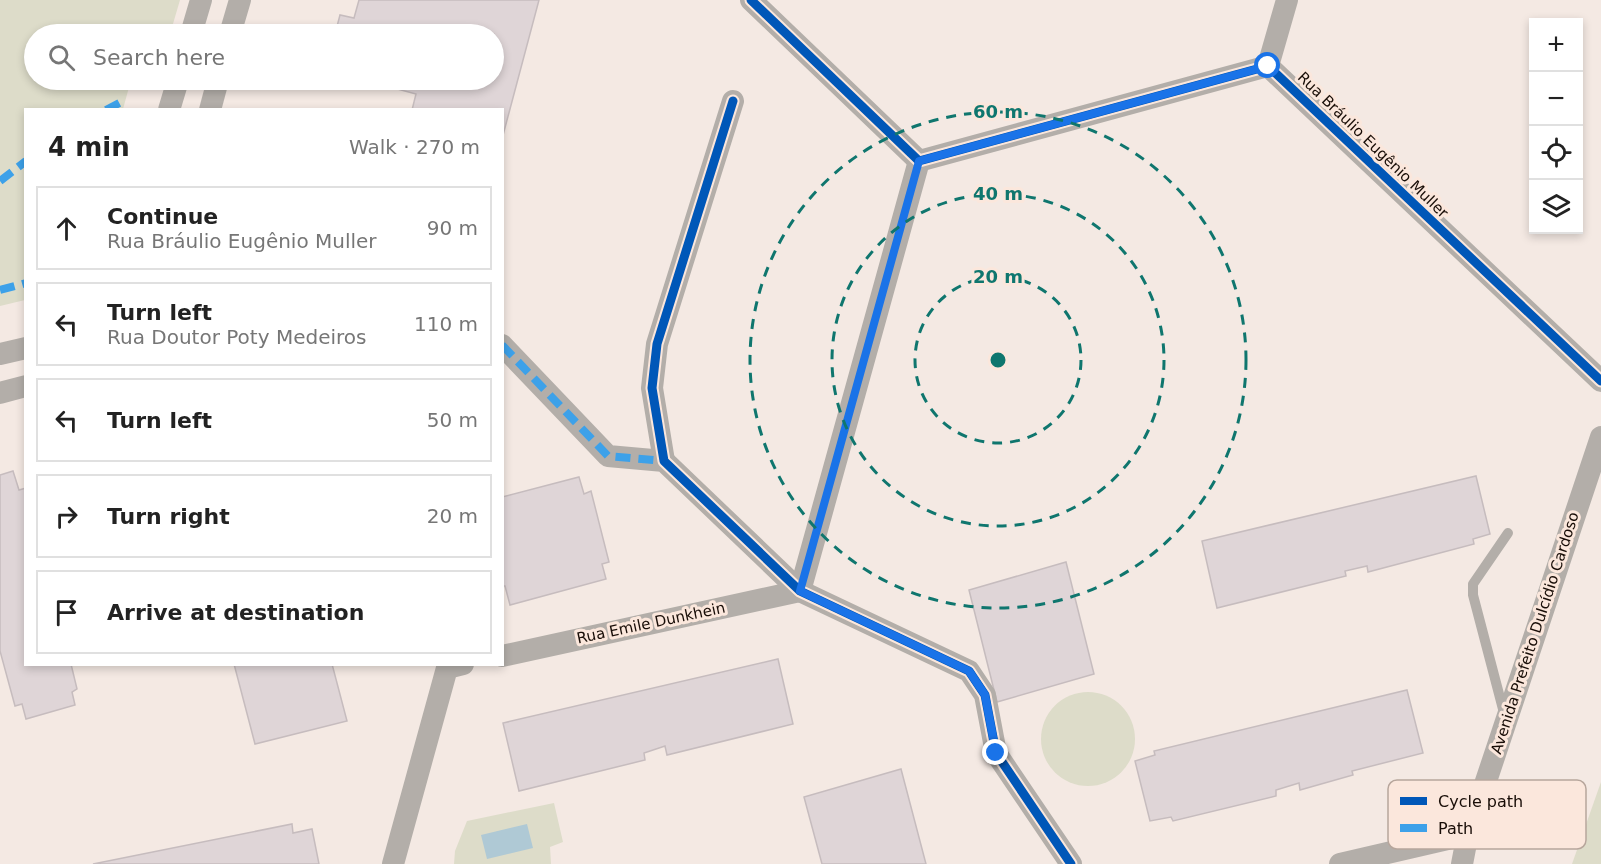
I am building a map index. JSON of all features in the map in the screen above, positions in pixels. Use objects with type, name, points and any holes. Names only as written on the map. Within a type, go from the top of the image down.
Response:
[{"type":"street","points":[[194,24],[201,0]]},
{"type":"street","points":[[233,24],[240,0]]},
{"type":"street","points":[[751,0],[919,161]]},
{"type":"street","points":[[919,161],[1268,66],[1287,0]]},
{"type":"street","name":"Rua Bráulio Eugênio Muller","points":[[1268,66],[1601,381]]},
{"type":"street","points":[[170,108],[175,90]]},
{"type":"street","points":[[211,108],[215,90]]},
{"type":"street","points":[[733,101],[657,344],[652,388],[664,461],[800,591],[969,671],[985,695],[996,753],[1071,864]]},
{"type":"street","points":[[800,591],[919,161]]},
{"type":"street","points":[[504,347],[608,456],[664,461]]},
{"type":"street","points":[[0,354],[24,348]]},
{"type":"street","points":[[0,393],[24,387]]},
{"type":"street","name":"Avenida Prefeito Dulcídio Cardoso","points":[[1486,780],[1601,437]]},
{"type":"street","name":"Rua Emile Dunkhein","points":[[504,656],[800,591]]},
{"type":"street","points":[[393,864],[451,666]]},
{"type":"street","points":[[1340,864],[1405,849]]},
{"type":"street","name":"Avenida Prefeito Dulcídio Cardoso","points":[[1462,864],[1465,849]]},
{"type":"lane","points":[[1506,719],[1473,595],[1473,584],[1508,533]]},
{"type":"green space","points":[[0,0],[180,0],[173,24],[24,24],[24,90],[128,90],[123,108],[24,108],[24,300],[0,306]]},
{"type":"green space","points":[[1088,692],[1106,696],[1121,706],[1131,721],[1135,739],[1131,757],[1121,772],[1106,782],[1088,786],[1070,782],[1055,772],[1045,757],[1041,739],[1045,721],[1055,706],[1070,696]]},
{"type":"green space","points":[[1601,782],[1601,864],[1572,864],[1577,849],[1586,849],[1586,824]]},
{"type":"green space","points":[[554,803],[563,842],[550,847],[551,864],[454,864],[455,851],[467,821]]},
{"type":"water","points":[[527,824],[533,848],[487,859],[481,835]]},
{"type":"building","points":[[359,0],[539,0],[504,131],[504,108],[412,108],[416,94],[401,90],[504,90],[504,24],[338,24],[340,15],[354,18]]},
{"type":"building","points":[[13,471],[19,490],[24,489],[24,666],[71,666],[77,689],[72,692],[75,705],[26,719],[22,704],[15,706],[0,651],[0,475]]},
{"type":"building","points":[[1476,476],[1490,534],[1473,539],[1474,544],[1368,572],[1367,566],[1345,571],[1346,576],[1217,608],[1202,541]]},
{"type":"building","points":[[579,477],[584,494],[591,491],[609,562],[602,564],[606,579],[510,605],[504,586],[504,496]]},
{"type":"building","points":[[1066,562],[1094,674],[997,702],[969,590]]},
{"type":"building","points":[[778,659],[793,724],[667,755],[665,746],[644,753],[645,760],[519,791],[503,723]]},
{"type":"building","points":[[235,666],[333,666],[347,721],[255,744]]},
{"type":"building","points":[[1407,690],[1423,753],[1352,771],[1353,775],[1300,790],[1299,783],[1276,790],[1276,796],[1173,821],[1171,817],[1150,821],[1135,761],[1155,755],[1154,751]]},
{"type":"building","points":[[901,769],[926,864],[822,864],[804,797]]},
{"type":"building","points":[[292,824],[293,833],[312,829],[319,864],[93,864]]},
{"type":"marked path","points":[[110,108],[125,100]]},
{"type":"marked path","points":[[0,181],[24,163]]},
{"type":"marked path","points":[[0,290],[24,284]]},
{"type":"marked path","points":[[504,347],[608,456],[664,461]]},
{"type":"cycle path","points":[[751,0],[919,161],[1268,66],[1601,381]]},
{"type":"cycle path","points":[[733,101],[657,344],[652,388],[664,461],[800,591],[969,671],[985,695],[996,753],[1071,864]]},
{"type":"route","points":[[996,753],[985,695],[969,671],[800,591],[919,161],[1268,66]]}]
